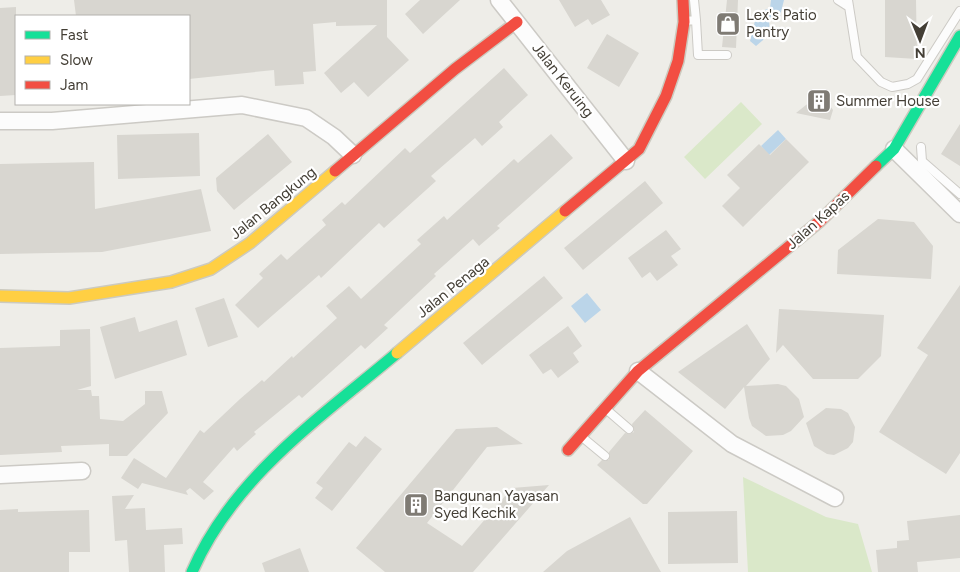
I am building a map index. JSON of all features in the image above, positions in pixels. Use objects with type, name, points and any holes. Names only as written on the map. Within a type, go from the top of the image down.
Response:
[{"type":"street","name":"Jalan Keruing","points":[[499,0],[626,161]]},
{"type":"street","name":"Jalan Penaga","points":[[192,572],[198,557],[225,512],[272,458],[639,150],[673,81],[680,61],[683,0]]},
{"type":"street","name":"Jalan Bangkung","points":[[0,296],[69,298],[171,282],[211,269],[250,244],[455,69],[517,22]]},
{"type":"street","name":"Jalan Kapas","points":[[568,450],[638,371],[820,221],[894,150],[960,36]]},
{"type":"street","points":[[0,121],[52,121],[242,106],[306,118],[334,137],[353,155]]},
{"type":"street","points":[[894,150],[960,214]]},
{"type":"street","points":[[638,371],[732,444],[835,498]]},
{"type":"street","points":[[0,474],[82,471]]},
{"type":"lane","points":[[694,0],[698,54],[727,55]]},
{"type":"lane","points":[[838,0],[848,4],[857,57],[881,82],[892,88],[908,84],[917,79],[960,11]]},
{"type":"lane","points":[[683,21],[696,20]]},
{"type":"lane","points":[[917,79],[931,86]]},
{"type":"lane","points":[[921,148],[922,161],[960,194]]},
{"type":"lane","points":[[605,409],[629,429]]},
{"type":"lane","points":[[580,436],[606,456]]},
{"type":"green space","points":[[741,102],[762,124],[705,179],[684,157]]},
{"type":"green space","points":[[743,477],[826,517],[858,524],[872,572],[748,572]]},
{"type":"water","points":[[771,0],[784,0],[779,20],[769,20],[770,34],[756,46],[750,41],[757,13],[770,8]]},
{"type":"water","points":[[778,130],[786,139],[769,155],[761,146]]},
{"type":"water","points":[[587,293],[601,310],[585,323],[571,306]]},
{"type":"building","points":[[74,0],[387,0],[387,37],[409,60],[368,97],[354,82],[341,93],[324,73],[377,25],[336,26],[336,22],[313,24],[316,71],[303,72],[304,84],[275,86],[274,70],[190,79],[190,15],[76,15]]},
{"type":"building","points":[[420,0],[460,0],[423,34],[405,14]]},
{"type":"building","points":[[559,0],[601,0],[610,15],[592,25],[588,19],[575,27]]},
{"type":"building","points":[[727,0],[738,0],[736,48],[722,47]]},
{"type":"building","points":[[885,0],[916,0],[917,59],[885,57]]},
{"type":"building","points":[[16,7],[15,95],[0,96],[0,8]]},
{"type":"building","points":[[607,34],[639,53],[619,87],[587,68]]},
{"type":"building","points":[[504,68],[528,95],[499,122],[503,127],[482,146],[475,138],[431,176],[436,181],[384,228],[379,223],[321,278],[319,275],[258,328],[235,305],[263,278],[259,274],[281,254],[287,260],[326,225],[322,220],[342,202],[345,205],[405,148],[410,153]]},
{"type":"building","name":"Summer House","points":[[821,93],[833,110],[830,120],[796,113]]},
{"type":"building","points":[[960,124],[960,166],[941,154]]},
{"type":"building","points":[[199,133],[200,176],[118,179],[117,135]]},
{"type":"building","points":[[268,134],[292,162],[234,210],[217,191],[216,178]]},
{"type":"building","points":[[551,134],[573,158],[497,226],[500,228],[479,246],[473,239],[434,274],[436,276],[384,325],[388,328],[365,349],[361,345],[302,398],[299,395],[254,432],[256,434],[237,451],[234,447],[203,482],[214,491],[204,500],[190,488],[186,491],[188,495],[142,483],[138,489],[121,478],[134,458],[166,478],[200,430],[204,433],[240,399],[262,380],[264,382],[292,356],[293,358],[337,318],[326,306],[349,286],[361,299],[421,244],[417,240],[444,216],[447,220],[514,159],[518,163]]},
{"type":"building","points":[[786,139],[809,162],[743,227],[722,206],[740,188],[727,175],[759,144],[770,155]]},
{"type":"building","points":[[94,162],[95,209],[201,189],[211,231],[102,252],[0,254],[0,164]]},
{"type":"building","points":[[645,181],[663,203],[583,270],[564,248]]},
{"type":"building","points":[[878,219],[914,222],[933,246],[931,279],[837,274],[838,250]]},
{"type":"building","points":[[666,230],[681,249],[671,256],[678,265],[657,281],[650,272],[642,278],[628,258]]},
{"type":"building","points":[[544,276],[563,298],[482,365],[463,343]]},
{"type":"building","points":[[960,285],[960,453],[946,474],[879,432],[928,355],[917,348]]},
{"type":"building","points":[[224,298],[238,337],[208,347],[195,308]]},
{"type":"building","points":[[779,309],[884,315],[881,356],[858,379],[813,379],[783,345],[776,353]]},
{"type":"building","points":[[135,317],[139,332],[177,320],[187,355],[115,379],[100,327]]},
{"type":"building","points":[[747,324],[770,359],[746,386],[778,384],[786,386],[799,399],[804,417],[791,431],[783,435],[766,436],[752,426],[744,387],[725,409],[678,372]]},
{"type":"building","points":[[568,326],[582,346],[573,353],[579,362],[558,378],[551,369],[543,374],[529,355]]},
{"type":"building","points":[[90,329],[91,386],[77,390],[91,390],[92,396],[99,396],[100,419],[123,421],[145,404],[145,391],[162,391],[168,413],[127,456],[109,456],[109,444],[61,446],[62,452],[0,455],[0,348],[60,346],[60,330]]},
{"type":"building","points":[[826,408],[841,409],[848,413],[855,427],[853,442],[848,448],[834,455],[827,454],[814,446],[806,423]]},
{"type":"building","points":[[645,410],[693,451],[647,504],[643,504],[597,465],[602,460],[609,460],[609,452],[625,433],[630,434],[634,432],[632,424]]},
{"type":"building","name":"Bangunan Yayasan Syed Kechik","points":[[497,427],[523,444],[487,447],[427,523],[462,546],[512,488],[549,485],[473,572],[385,572],[356,548],[456,429]]},
{"type":"building","points":[[365,436],[382,449],[332,511],[315,498],[323,488],[316,483],[349,442],[356,447]]},
{"type":"building","points":[[134,495],[125,509],[145,508],[146,530],[182,528],[183,544],[164,545],[165,572],[129,572],[127,540],[115,541],[112,496]]},
{"type":"building","points":[[18,509],[18,512],[89,510],[90,552],[69,552],[69,572],[0,572],[0,510]]},
{"type":"building","points":[[737,511],[738,563],[668,564],[668,512]]},
{"type":"building","points":[[960,515],[960,558],[917,562],[918,572],[878,572],[876,550],[897,548],[897,541],[909,540],[907,521]]},
{"type":"building","points":[[630,517],[661,572],[543,572],[567,551]]},
{"type":"building","points":[[300,548],[309,572],[265,572],[262,563]]},
{"type":"traffic: fast","points":[[876,166],[894,149],[960,36]]},
{"type":"traffic: fast","points":[[192,572],[209,538],[255,478],[310,425],[397,353]]},
{"type":"traffic: slow","points":[[0,296],[69,298],[171,282],[211,269],[250,243],[335,171]]},
{"type":"traffic: slow","points":[[397,353],[565,211]]},
{"type":"traffic: jam","points":[[565,211],[639,149],[666,96],[678,61],[684,22],[683,0]]},
{"type":"traffic: jam","points":[[335,171],[455,69],[517,22]]},
{"type":"traffic: jam","points":[[568,450],[638,371],[820,221],[876,166]]},
{"type":"place","name":"Lex's Patio Pantry","points":[[728,24]]},
{"type":"place","name":"Summer House","points":[[819,101]]},
{"type":"place","name":"Bangunan Yayasan Syed Kechik","points":[[416,505]]}]
